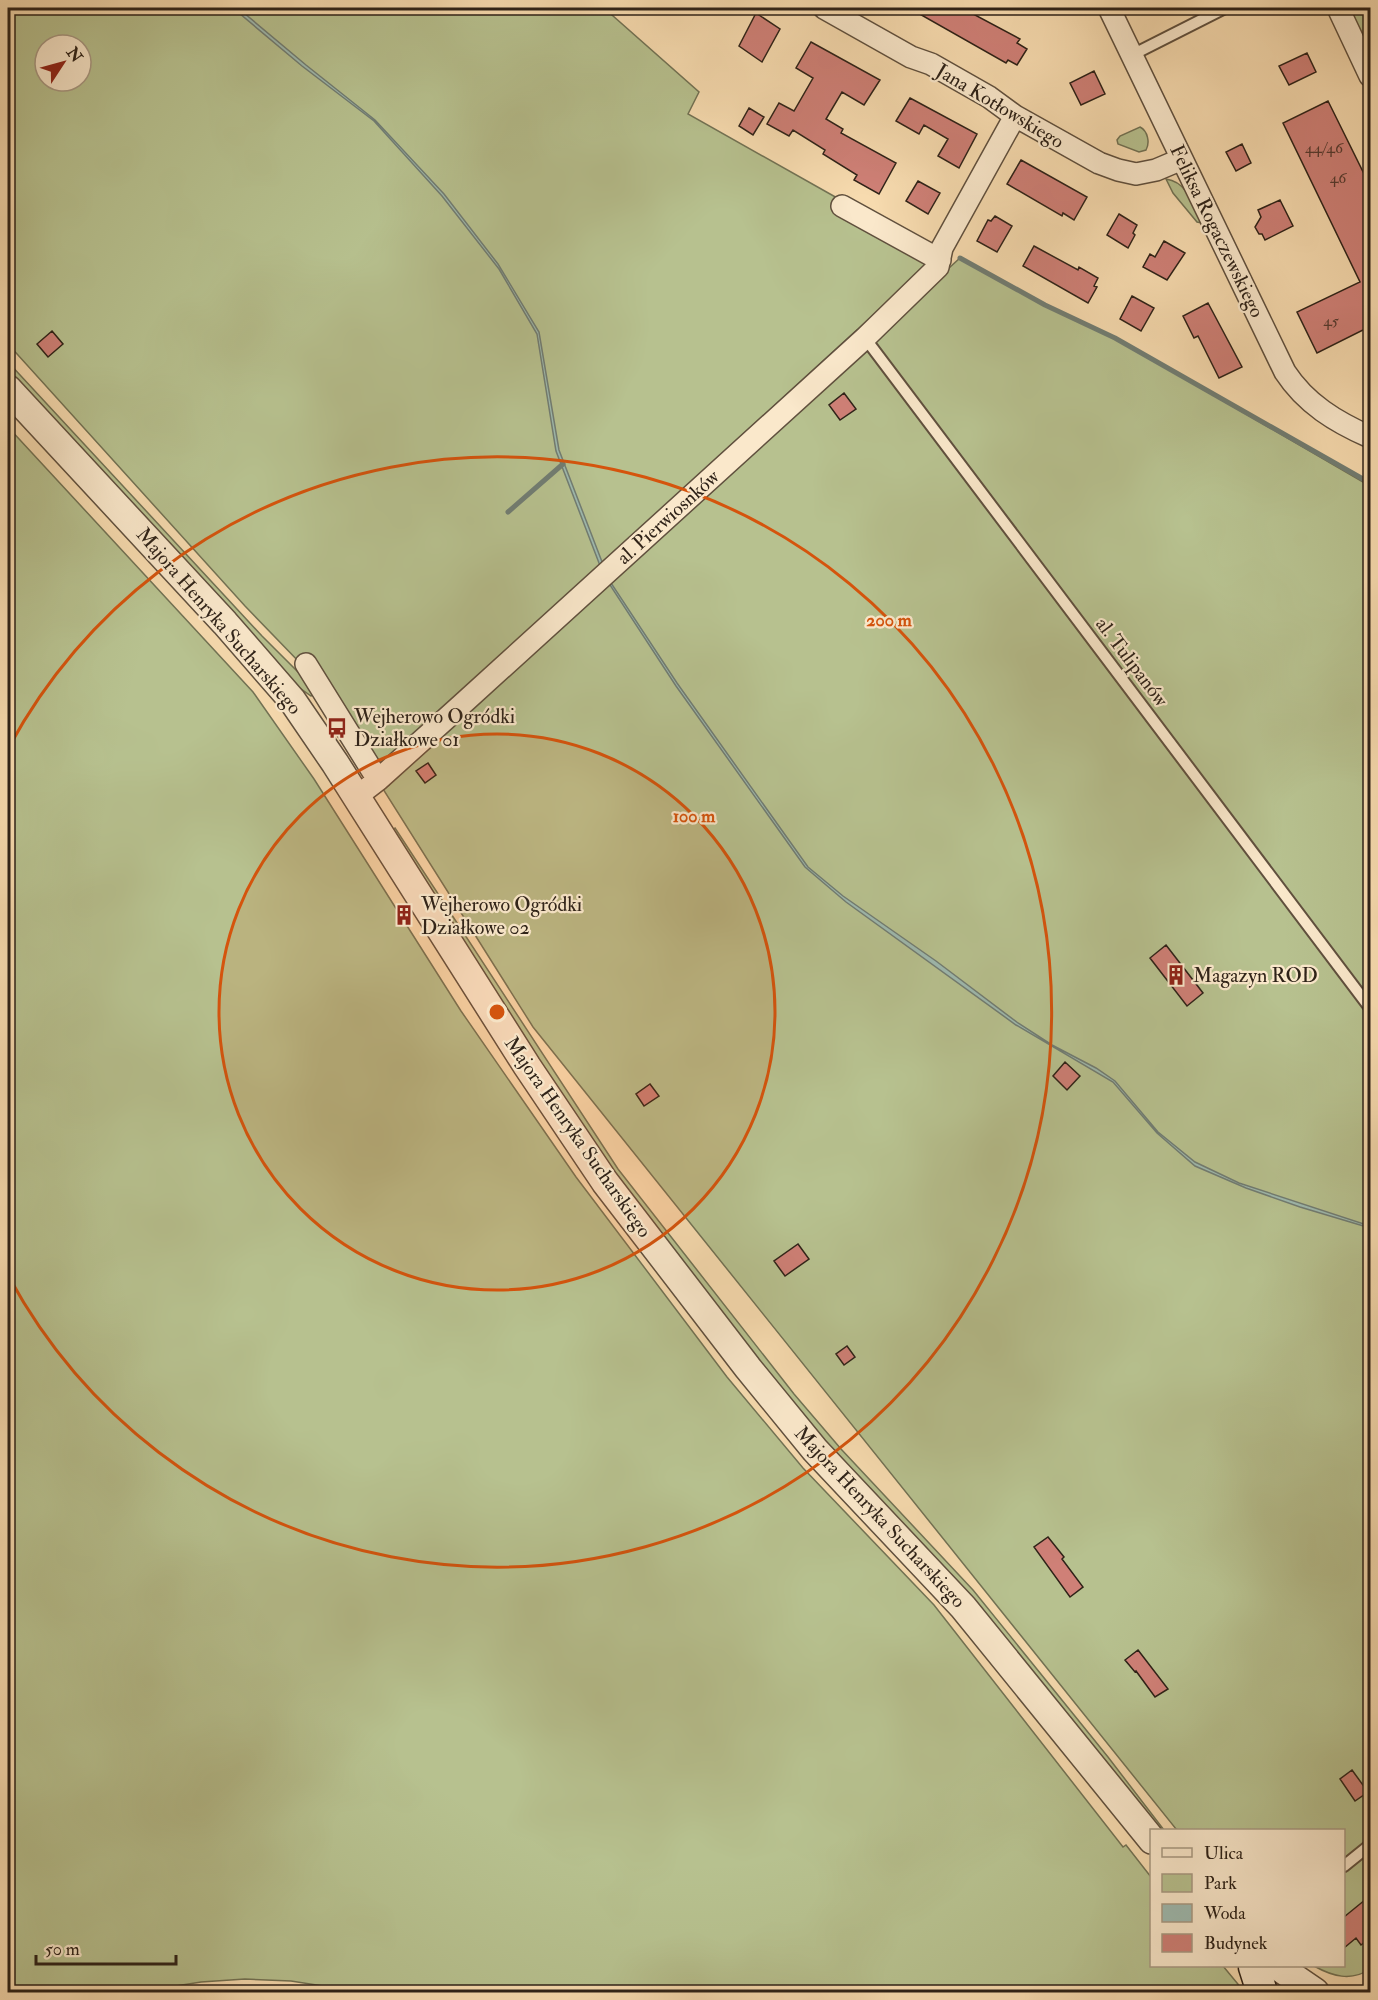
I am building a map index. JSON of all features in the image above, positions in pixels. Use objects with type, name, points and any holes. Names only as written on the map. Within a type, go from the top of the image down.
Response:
[{"type":"street","name":"Jana Kotłowskiego","points":[[824,8],[911,57],[931,64],[989,97],[1014,116],[1099,163],[1136,174],[1156,171],[1182,159]]},
{"type":"street","name":"Feliksa Rogaczewskiego","points":[[1109,8],[1289,377],[1314,405],[1331,418],[1365,433]]},
{"type":"street","points":[[1338,8],[1371,76]]},
{"type":"street","name":"al. Pierwiosnków","points":[[356,797],[380,779],[865,338],[938,267],[941,254],[1014,116]]},
{"type":"street","points":[[842,206],[941,254]]},
{"type":"street","name":"Majora Henryka Sucharskiego","points":[[8,389],[261,663],[315,732],[527,1066],[605,1182],[748,1368],[808,1441],[963,1607],[1150,1838]]},
{"type":"street","points":[[306,664],[380,779]]},
{"type":"street","points":[[1262,1972],[1283,1992]]},
{"type":"street","points":[[1262,1972],[1315,1992]]},
{"type":"lane","points":[[1132,55],[1225,8]]},
{"type":"lane","name":"al. Tulipanów","points":[[865,338],[1371,1008]]},
{"type":"lane","points":[[1345,1865],[1371,1845]]},
{"type":"green space","points":[[8,8],[604,8],[699,92],[688,114],[846,203],[932,264],[883,306],[379,768],[303,666],[245,606],[8,344]]},
{"type":"green space","points":[[1346,8],[1370,8],[1370,58]]},
{"type":"green space","points":[[1140,127],[1148,137],[1146,150],[1139,152],[1118,144],[1117,140],[1120,136]]},
{"type":"green space","points":[[1166,179],[1174,181],[1185,190],[1202,223],[1197,222],[1173,193]]},
{"type":"green space","points":[[960,258],[1045,305],[1115,338],[1370,486],[1370,1969],[1356,1975],[1342,1976],[1316,1967],[1345,1967],[1345,1829],[1176,1829],[533,1027],[383,789],[389,785],[387,782]]},
{"type":"green space","points":[[8,362],[262,636],[307,681],[313,694],[311,696],[290,681],[8,374]]},
{"type":"green space","points":[[8,427],[253,692],[314,779],[461,1011],[576,1177],[727,1377],[803,1468],[934,1605],[1123,1847],[1126,1845],[1150,1876],[1150,1967],[1224,1967],[1242,1989],[1236,1992],[361,1992],[291,1981],[245,1979],[201,1982],[138,1992],[8,1992]]},
{"type":"green space","points":[[395,828],[618,1169],[794,1394],[841,1449],[973,1590],[1163,1829],[1152,1829],[816,1435],[615,1177],[390,832]]},
{"type":"green space","points":[[246,1986],[290,1987],[336,1992],[170,1992]]},
{"type":"water","points":[[233,8],[238,8],[375,120],[444,194],[498,264],[539,332],[559,450],[609,580],[677,683],[808,867],[843,896],[936,961],[1018,1023],[1115,1081],[1158,1132],[1195,1162],[1239,1183],[1370,1226],[1370,1228],[1246,1188],[1195,1166],[1157,1133],[1113,1082],[1016,1025],[846,902],[805,867],[676,686],[608,582],[556,451],[537,334],[499,269],[442,196],[374,121],[302,66]]},
{"type":"building","points":[[909,8],[962,8],[1020,39],[1017,43],[1027,49],[1017,65],[1008,60],[1006,63]]},
{"type":"building","points":[[756,13],[780,29],[762,62],[739,46]]},
{"type":"building","points":[[811,42],[880,80],[864,105],[842,92],[826,119],[843,129],[841,133],[896,163],[879,194],[854,180],[857,175],[823,154],[825,150],[793,130],[789,136],[767,124],[779,103],[794,111],[813,78],[796,68]]},
{"type":"building","points":[[1307,53],[1316,72],[1289,85],[1279,66]]},
{"type":"building","points":[[1094,71],[1105,94],[1081,105],[1070,83]]},
{"type":"building","points":[[910,98],[977,134],[959,168],[938,156],[948,139],[924,125],[919,134],[896,121]]},
{"type":"building","points":[[1328,101],[1371,188],[1371,326],[1317,353],[1297,312],[1360,282],[1283,123]]},
{"type":"building","points":[[749,108],[764,117],[753,135],[739,126]]},
{"type":"building","points":[[1242,144],[1251,163],[1236,171],[1226,152]]},
{"type":"building","points":[[1021,160],[1087,197],[1074,220],[1063,213],[1062,216],[1007,184]]},
{"type":"building","points":[[918,181],[940,193],[928,214],[906,201]]},
{"type":"building","points":[[1280,200],[1293,226],[1265,240],[1255,227],[1261,217],[1258,210]]},
{"type":"building","points":[[1119,214],[1137,225],[1128,248],[1107,235]]},
{"type":"building","points":[[995,216],[1012,226],[997,252],[977,241],[988,220],[991,221]]},
{"type":"building","points":[[1164,241],[1185,253],[1167,280],[1143,267],[1150,254],[1155,257]]},
{"type":"building","points":[[1034,246],[1098,278],[1094,286],[1097,287],[1088,303],[1023,266]]},
{"type":"building","points":[[1132,296],[1154,308],[1141,331],[1120,319]]},
{"type":"building","points":[[1208,303],[1242,367],[1219,378],[1198,336],[1194,338],[1183,316]]},
{"type":"building","points":[[52,331],[63,344],[48,357],[37,344]]},
{"type":"building","points":[[844,393],[856,409],[840,420],[829,405]]},
{"type":"building","points":[[428,763],[436,775],[425,783],[416,771]]},
{"type":"building","name":"Magazyn ROD","points":[[1166,945],[1203,993],[1187,1006],[1150,958]]},
{"type":"building","points":[[1065,1062],[1080,1076],[1067,1090],[1053,1076]]},
{"type":"building","points":[[650,1084],[659,1096],[644,1106],[636,1094]]},
{"type":"building","points":[[798,1244],[809,1259],[785,1276],[774,1261]]},
{"type":"building","points":[[847,1346],[855,1357],[844,1365],[836,1354]]},
{"type":"building","points":[[1048,1537],[1083,1587],[1070,1597],[1034,1547]]},
{"type":"building","points":[[1138,1650],[1168,1689],[1155,1697],[1125,1660]]},
{"type":"building","points":[[1352,1770],[1368,1792],[1355,1801],[1340,1779]]},
{"type":"building","points":[[1371,1895],[1371,1937],[1361,1945],[1356,1938],[1345,1947],[1345,1916]]},
{"type":"waterway","points":[[960,258],[1045,305],[1115,338],[1370,483]]},
{"type":"waterway","points":[[508,512],[563,464]]},
{"type":"place","name":"Wejherowo Ogródki Działkowe 01","points":[[337,728]]},
{"type":"place","name":"Wejherowo Ogródki Działkowe 02","points":[[404,915]]},
{"type":"place","name":"Magazyn ROD","points":[[1176,975]]}]
